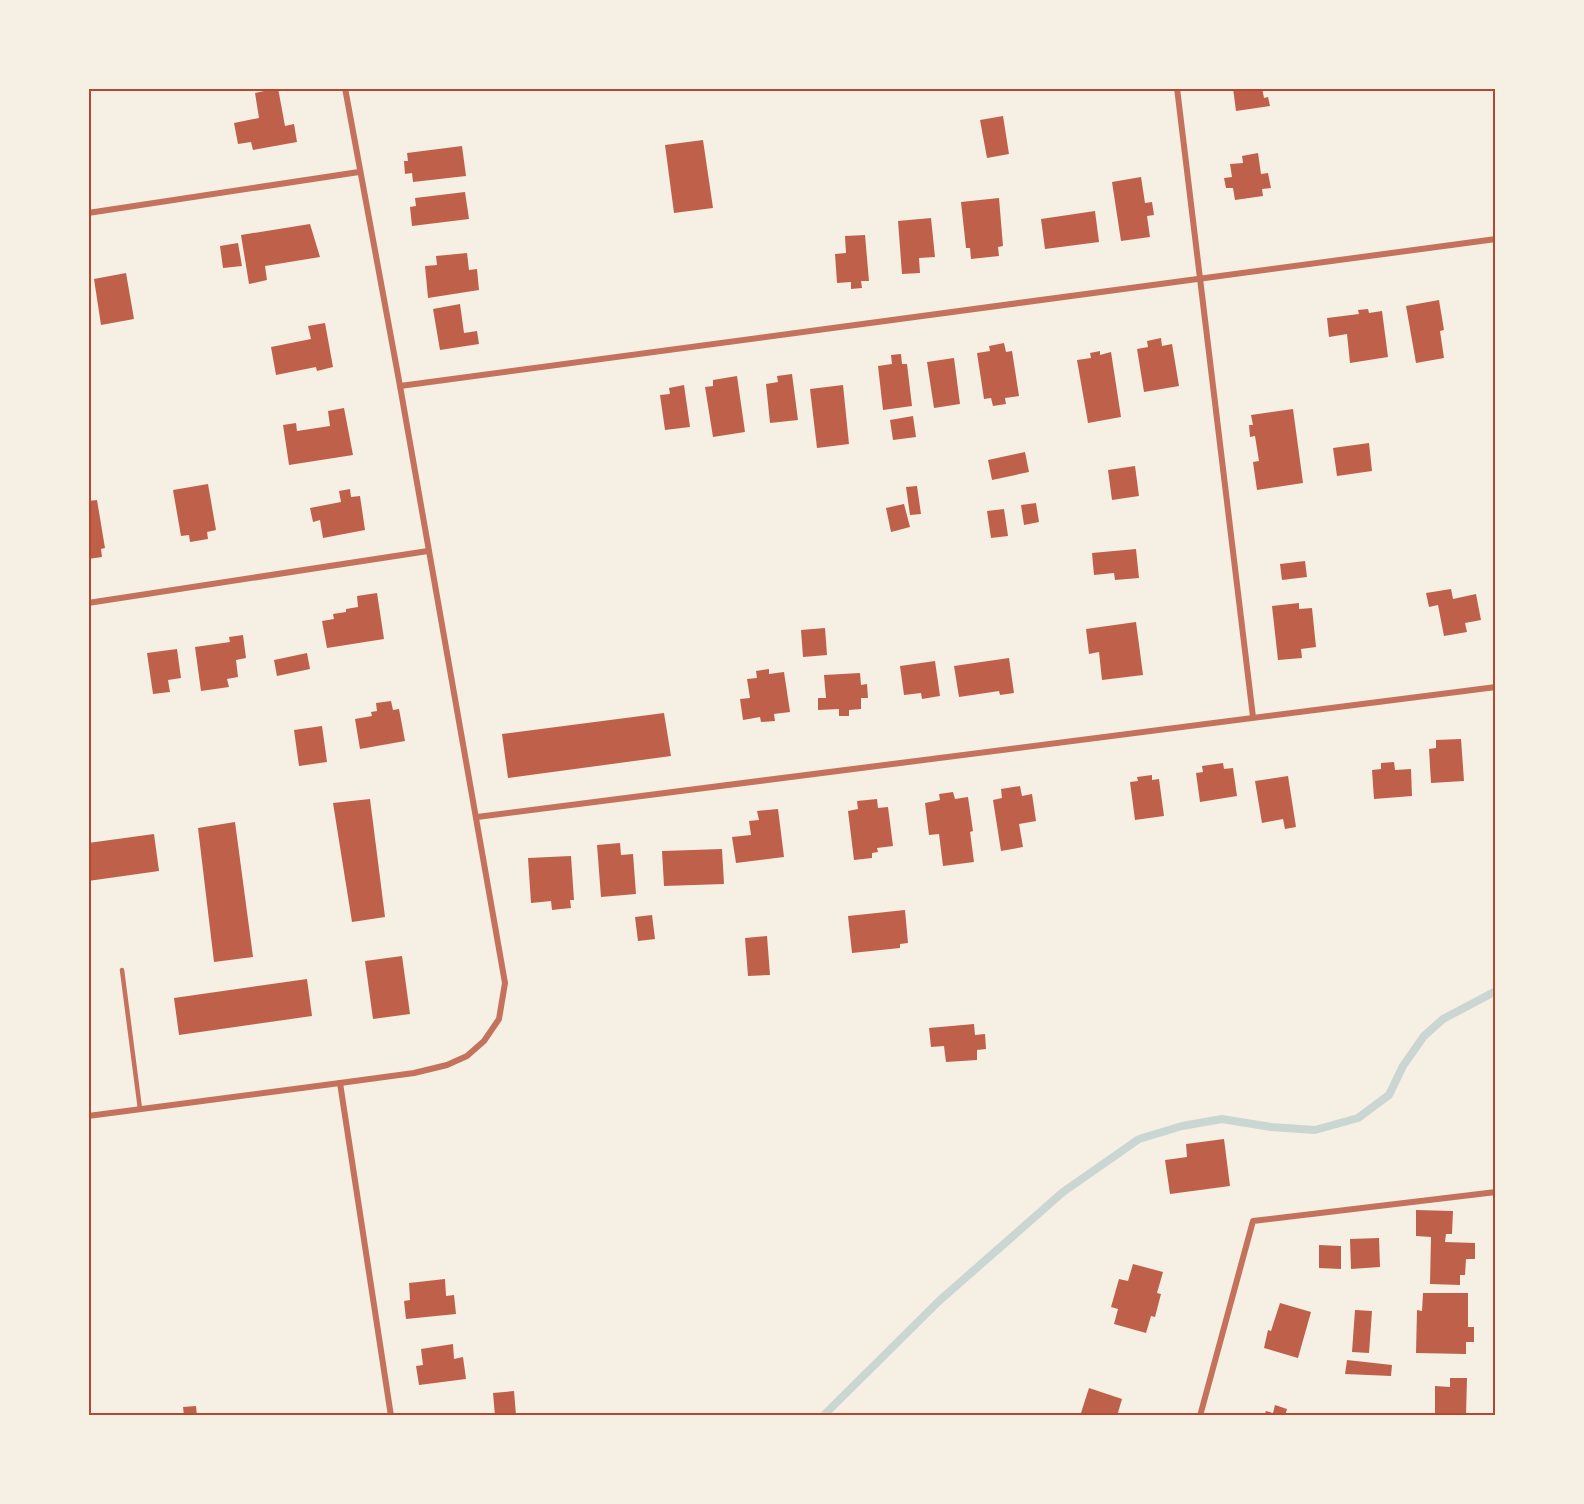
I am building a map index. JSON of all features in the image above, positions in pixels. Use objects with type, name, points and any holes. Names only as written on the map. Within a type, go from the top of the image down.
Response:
[{"type":"street","points":[[88,1116],[414,1073],[447,1065],[467,1056],[484,1041],[499,1020],[505,983],[345,88]]},
{"type":"street","points":[[1178,88],[1253,717]]},
{"type":"street","points":[[88,213],[359,172]]},
{"type":"street","points":[[400,386],[1496,239]]},
{"type":"street","points":[[88,603],[428,551]]},
{"type":"street","points":[[477,817],[1496,687]]},
{"type":"street","points":[[340,1083],[391,1416]]},
{"type":"street","points":[[1200,1416],[1254,1221],[1496,1192]]},
{"type":"lane","points":[[122,970],[140,1109]]},
{"type":"building","points":[[278,88],[285,126],[294,124],[297,142],[253,150],[251,142],[238,144],[234,123],[259,118],[255,93]]},
{"type":"building","points":[[1233,88],[1262,88],[1264,98],[1268,97],[1270,106],[1236,111]]},
{"type":"building","points":[[1003,116],[1009,154],[987,158],[980,120]]},
{"type":"building","points":[[703,140],[713,208],[674,213],[665,145]]},
{"type":"building","points":[[462,146],[466,176],[413,182],[412,173],[405,174],[404,161],[408,161],[407,153]]},
{"type":"building","points":[[1258,153],[1261,174],[1268,173],[1271,188],[1262,189],[1263,196],[1235,200],[1233,188],[1226,188],[1224,178],[1232,177],[1230,164],[1243,163],[1242,156]]},
{"type":"building","points":[[1141,177],[1145,203],[1152,202],[1154,215],[1147,216],[1150,237],[1121,241],[1112,182]]},
{"type":"building","points":[[465,192],[469,219],[412,226],[410,207],[416,206],[415,198]]},
{"type":"building","points":[[999,198],[1003,246],[998,247],[999,256],[971,259],[970,248],[966,248],[961,202]]},
{"type":"building","points":[[1095,211],[1099,242],[1045,249],[1041,219]]},
{"type":"building","points":[[931,218],[935,257],[919,258],[920,273],[902,274],[898,221]]},
{"type":"building","points":[[310,224],[320,257],[265,266],[267,280],[249,284],[241,235]]},
{"type":"building","points":[[865,235],[869,281],[861,281],[862,288],[851,289],[851,282],[837,283],[835,254],[846,253],[845,236]]},
{"type":"building","points":[[238,243],[242,266],[223,268],[220,246]]},
{"type":"building","points":[[467,253],[469,270],[477,269],[479,290],[428,298],[425,266],[437,265],[436,256]]},
{"type":"building","points":[[126,273],[134,319],[101,325],[94,279]]},
{"type":"building","points":[[1439,300],[1444,330],[1440,331],[1444,358],[1416,363],[1406,306]]},
{"type":"building","points":[[460,304],[464,333],[477,331],[479,344],[440,350],[433,309]]},
{"type":"building","points":[[1368,309],[1369,313],[1382,311],[1388,357],[1350,363],[1347,334],[1329,337],[1327,318],[1359,314],[1358,310]]},
{"type":"building","points":[[325,323],[333,367],[317,371],[316,367],[276,375],[271,347],[311,339],[308,326]]},
{"type":"building","points":[[1161,338],[1162,346],[1172,344],[1179,386],[1144,392],[1137,349],[1148,347],[1147,341]]},
{"type":"building","points":[[1004,343],[1006,352],[1012,351],[1019,396],[1005,398],[1006,404],[993,406],[991,398],[984,399],[977,353],[990,351],[989,346]]},
{"type":"building","points":[[1100,351],[1100,355],[1111,352],[1121,417],[1088,423],[1077,360],[1091,358],[1090,353]]},
{"type":"building","points":[[901,354],[902,364],[907,364],[912,406],[883,410],[878,366],[892,364],[891,355]]},
{"type":"building","points":[[954,358],[960,404],[934,408],[927,362]]},
{"type":"building","points":[[792,374],[798,420],[770,423],[766,384],[778,382],[777,376]]},
{"type":"building","points":[[737,376],[745,432],[713,437],[705,387],[713,386],[713,380]]},
{"type":"building","points":[[684,385],[690,427],[665,430],[660,395],[670,394],[669,388]]},
{"type":"building","points":[[843,385],[849,444],[817,448],[810,389]]},
{"type":"building","points":[[344,408],[353,455],[289,465],[283,425],[296,423],[297,431],[330,426],[328,411]]},
{"type":"building","points":[[1293,409],[1303,483],[1257,490],[1253,462],[1259,461],[1255,436],[1250,437],[1249,425],[1253,425],[1251,415]]},
{"type":"building","points":[[913,416],[916,437],[893,440],[890,420]]},
{"type":"building","points":[[1369,443],[1372,471],[1337,476],[1333,448]]},
{"type":"building","points":[[1025,452],[1029,472],[992,480],[988,460]]},
{"type":"building","points":[[1135,466],[1139,496],[1112,500],[1108,470]]},
{"type":"building","points":[[208,484],[216,530],[207,532],[208,539],[190,542],[189,535],[181,536],[173,490]]},
{"type":"building","points":[[917,486],[921,514],[910,515],[906,487]]},
{"type":"building","points":[[350,489],[351,497],[360,496],[365,530],[323,538],[320,520],[313,522],[310,508],[341,502],[339,491]]},
{"type":"building","points":[[97,500],[105,548],[101,549],[102,557],[88,559],[88,501]]},
{"type":"building","points":[[1036,503],[1039,522],[1024,525],[1021,505]]},
{"type":"building","points":[[904,504],[910,527],[891,532],[886,508]]},
{"type":"building","points":[[1004,509],[1008,536],[991,538],[987,511]]},
{"type":"building","points":[[1136,549],[1139,578],[1115,580],[1114,573],[1094,575],[1092,553]]},
{"type":"building","points":[[1305,561],[1307,577],[1282,580],[1280,564]]},
{"type":"building","points":[[1451,589],[1453,599],[1476,594],[1481,620],[1465,623],[1467,632],[1444,636],[1438,605],[1429,607],[1426,593]]},
{"type":"building","points":[[377,593],[384,639],[327,648],[322,621],[334,619],[333,614],[358,607],[357,596]]},
{"type":"building","points":[[1299,603],[1299,609],[1312,608],[1316,647],[1301,649],[1302,658],[1278,660],[1272,606]]},
{"type":"building","points":[[1136,622],[1143,675],[1102,680],[1099,652],[1089,654],[1086,629]]},
{"type":"building","points":[[825,628],[827,655],[803,657],[801,630]]},
{"type":"building","points":[[243,635],[246,658],[236,660],[238,677],[227,679],[229,687],[201,691],[195,647],[230,642],[229,637]]},
{"type":"building","points":[[177,649],[181,678],[168,680],[170,692],[153,694],[147,653]]},
{"type":"building","points":[[307,653],[310,669],[277,676],[274,660]]},
{"type":"building","points":[[1009,658],[1014,693],[1000,695],[999,691],[959,697],[954,666]]},
{"type":"building","points":[[935,661],[940,696],[922,699],[921,693],[904,695],[900,666]]},
{"type":"building","points":[[769,669],[769,674],[784,672],[790,712],[774,714],[775,721],[761,722],[760,717],[743,720],[740,699],[750,698],[747,679],[757,678],[756,671]]},
{"type":"building","points":[[860,673],[861,685],[867,684],[868,698],[861,698],[861,709],[849,710],[849,716],[839,716],[839,709],[818,710],[818,698],[826,698],[824,675]]},
{"type":"building","points":[[391,701],[393,710],[399,709],[405,741],[360,749],[355,719],[372,716],[371,712],[377,711],[376,703]]},
{"type":"building","points":[[664,713],[671,756],[508,778],[502,734]]},
{"type":"building","points":[[322,726],[327,762],[299,766],[294,730]]},
{"type":"building","points":[[1461,739],[1464,781],[1431,783],[1429,749],[1436,748],[1436,740]]},
{"type":"building","points":[[1394,762],[1395,770],[1411,769],[1412,796],[1374,799],[1372,770],[1381,769],[1381,763]]},
{"type":"building","points":[[1223,763],[1224,769],[1233,768],[1237,796],[1200,802],[1196,773],[1203,772],[1202,766]]},
{"type":"building","points":[[1152,775],[1152,780],[1159,779],[1164,816],[1135,820],[1130,782],[1138,781],[1137,777]]},
{"type":"building","points":[[1288,776],[1296,827],[1285,829],[1283,819],[1262,823],[1255,781]]},
{"type":"building","points":[[1020,786],[1022,796],[1032,794],[1036,821],[1019,824],[1023,847],[1001,851],[993,800],[1002,798],[1001,789]]},
{"type":"building","points":[[953,792],[955,799],[968,797],[973,831],[970,832],[974,862],[943,866],[939,834],[929,835],[925,803],[940,800],[939,794]]},
{"type":"building","points":[[370,799],[385,917],[352,922],[333,803]]},
{"type":"building","points":[[877,799],[878,808],[888,807],[893,846],[877,848],[878,852],[872,853],[872,858],[854,860],[848,811],[858,809],[857,801]]},
{"type":"building","points":[[778,809],[784,857],[736,863],[732,837],[751,835],[749,821],[759,820],[757,811]]},
{"type":"building","points":[[235,822],[253,957],[214,962],[198,828]]},
{"type":"building","points":[[154,834],[159,871],[88,881],[88,843]]},
{"type":"building","points":[[620,843],[621,855],[633,854],[636,894],[601,897],[597,845]]},
{"type":"building","points":[[722,849],[724,884],[664,886],[662,851]]},
{"type":"building","points":[[571,856],[574,900],[570,900],[571,908],[552,910],[551,901],[531,903],[528,858]]},
{"type":"building","points":[[905,910],[908,943],[900,944],[900,948],[852,953],[848,916]]},
{"type":"building","points":[[652,915],[655,939],[638,941],[635,917]]},
{"type":"building","points":[[767,936],[770,975],[748,976],[745,938]]},
{"type":"building","points":[[402,956],[410,1014],[373,1019],[365,961]]},
{"type":"building","points":[[307,979],[312,1016],[179,1035],[174,998]]},
{"type":"building","points":[[974,1024],[975,1035],[985,1034],[986,1049],[977,1050],[977,1060],[946,1062],[944,1046],[931,1047],[929,1028]]},
{"type":"building","points":[[1224,1139],[1230,1186],[1170,1194],[1165,1160],[1187,1157],[1186,1144]]},
{"type":"building","points":[[1416,1210],[1453,1211],[1452,1234],[1446,1234],[1445,1242],[1475,1243],[1475,1259],[1466,1259],[1465,1275],[1460,1275],[1460,1285],[1430,1284],[1431,1237],[1416,1236]]},
{"type":"building","points":[[1379,1238],[1380,1267],[1351,1269],[1350,1239]]},
{"type":"building","points":[[1319,1245],[1341,1246],[1341,1269],[1319,1268]]},
{"type":"building","points":[[1133,1264],[1163,1272],[1157,1293],[1161,1294],[1155,1317],[1151,1316],[1146,1333],[1114,1324],[1118,1309],[1111,1307],[1119,1279],[1128,1281]]},
{"type":"building","points":[[445,1279],[446,1296],[454,1295],[456,1314],[406,1319],[404,1301],[410,1300],[409,1283]]},
{"type":"building","points":[[1423,1293],[1468,1293],[1468,1327],[1474,1327],[1474,1342],[1466,1342],[1466,1354],[1416,1353],[1417,1310],[1422,1311]]},
{"type":"building","points":[[1280,1303],[1311,1312],[1298,1358],[1264,1348],[1268,1330],[1271,1331]]},
{"type":"building","points":[[1355,1310],[1372,1311],[1369,1353],[1352,1352]]},
{"type":"building","points":[[453,1344],[454,1359],[463,1357],[466,1379],[419,1385],[416,1366],[423,1365],[421,1349]]},
{"type":"building","points":[[1347,1360],[1392,1365],[1391,1376],[1345,1374]]},
{"type":"building","points":[[1450,1378],[1467,1378],[1466,1416],[1435,1416],[1435,1386],[1450,1387]]},
{"type":"building","points":[[1089,1388],[1122,1399],[1117,1416],[1080,1416]]},
{"type":"building","points":[[514,1391],[516,1415],[495,1416],[493,1393]]},
{"type":"building","points":[[1275,1405],[1287,1409],[1285,1416],[1264,1416],[1266,1411],[1273,1413]]},
{"type":"building","points":[[196,1406],[197,1416],[184,1416],[183,1407]]},
{"type":"waterway","points":[[823,1416],[939,1301],[1063,1192],[1139,1139],[1182,1126],[1222,1119],[1271,1127],[1315,1130],[1358,1118],[1389,1095],[1403,1066],[1424,1036],[1443,1019],[1496,991]]}]
